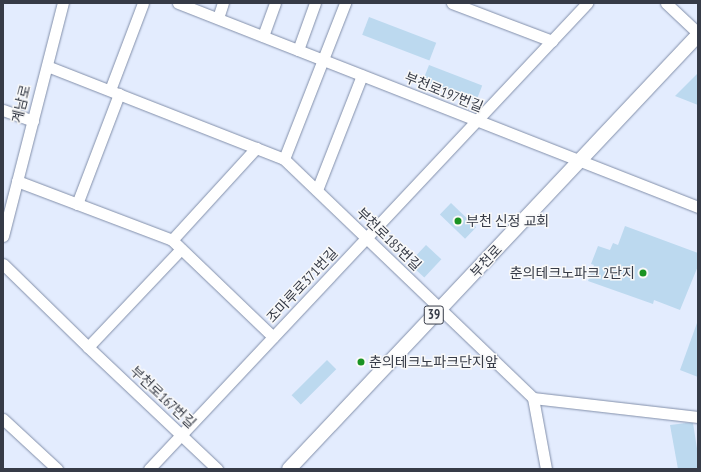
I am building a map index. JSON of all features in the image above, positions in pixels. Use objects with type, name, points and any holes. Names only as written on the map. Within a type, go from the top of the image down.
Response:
[{"type":"main road","name":"부천로","points":[[289,469],[580,162],[698,34]]},
{"type":"street","name":"계남로","points":[[3,236],[63,3]]},
{"type":"street","points":[[77,204],[143,3]]},
{"type":"street","name":"부천로197번길","points":[[178,3],[580,162],[698,207]]},
{"type":"street","points":[[218,18],[224,3]]},
{"type":"street","points":[[263,36],[275,3]]},
{"type":"street","points":[[298,50],[315,3]]},
{"type":"street","points":[[284,158],[345,3]]},
{"type":"street","points":[[452,3],[552,41]]},
{"type":"street","name":"조마루로371번길","points":[[149,469],[587,3]]},
{"type":"street","points":[[666,3],[698,34]]},
{"type":"street","name":"부천로185번길","points":[[47,66],[284,158],[534,398]]},
{"type":"street","points":[[317,190],[362,75]]},
{"type":"street","points":[[3,110],[33,121]]},
{"type":"street","points":[[172,240],[256,148]]},
{"type":"street","points":[[17,181],[172,240],[273,337]]},
{"type":"street","points":[[88,347],[181,249]]},
{"type":"street","name":"부천로167번길","points":[[3,264],[88,347],[218,469]]},
{"type":"street","points":[[546,469],[534,398],[698,417]]},
{"type":"street","points":[[3,419],[57,469]]},
{"type":"building","points":[[369,17],[436,43],[429,61],[362,35]]},
{"type":"building","points":[[429,65],[482,85],[476,101],[423,81]]},
{"type":"building","points":[[698,73],[698,105],[675,96]]},
{"type":"building","name":"부천 신정 교회","points":[[451,203],[476,227],[465,239],[440,215]]},
{"type":"building","name":"춘의테크노파크 2단지","points":[[625,226],[698,253],[698,266],[680,310],[654,300],[653,304],[588,281],[594,265],[591,264],[598,246],[610,250],[613,243],[618,245]]},
{"type":"building","points":[[426,245],[441,259],[424,278],[409,263]]},
{"type":"building","points":[[698,323],[698,377],[680,370]]},
{"type":"building","points":[[327,360],[336,369],[301,405],[292,395]]},
{"type":"building","points":[[693,423],[698,455],[698,469],[678,469],[670,425]]},
{"type":"place","name":"부천 신정 교회","points":[[458,221]]},
{"type":"place","name":"춘의테크노파크 2단지","points":[[643,273]]},
{"type":"place","name":"춘의테크노파크단지앞","points":[[361,362]]}]
